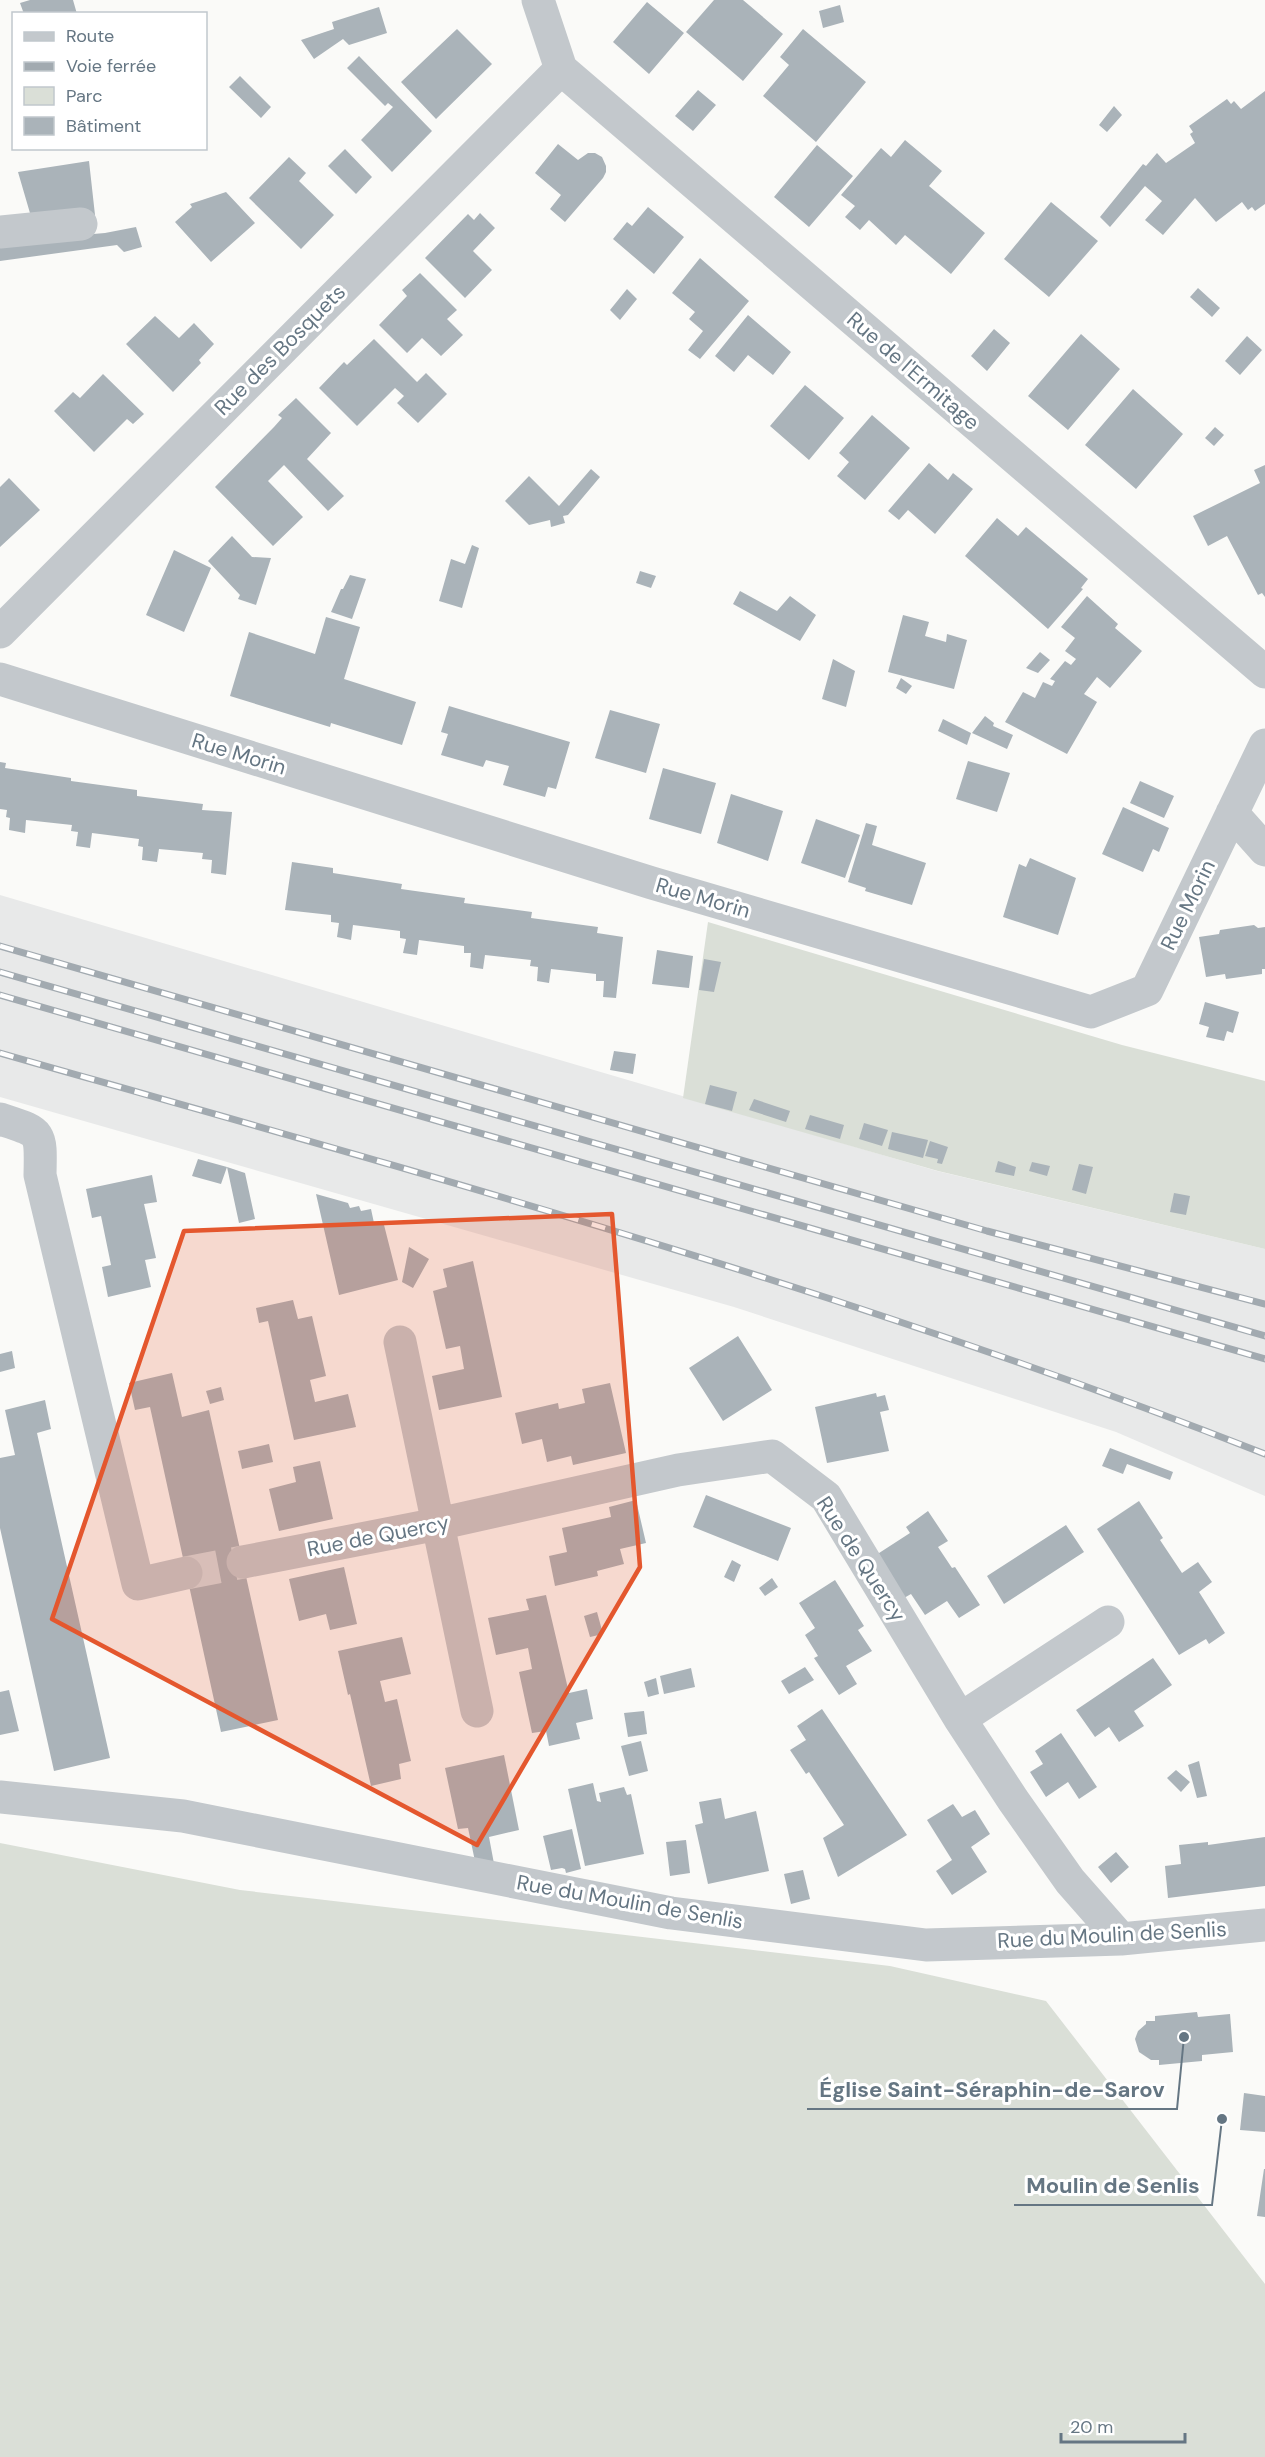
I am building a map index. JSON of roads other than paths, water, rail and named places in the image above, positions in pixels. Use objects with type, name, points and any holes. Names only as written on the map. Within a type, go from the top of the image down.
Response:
[{"type":"street","points":[[538,0],[561,69]]},
{"type":"street","name":"Rue des Bosquets","points":[[0,632],[561,69]]},
{"type":"street","name":"Rue de l'Ermitage","points":[[561,69],[1265,672]]},
{"type":"street","points":[[0,232],[81,224]]},
{"type":"street","name":"Rue Morin","points":[[0,679],[652,883],[1091,1012],[1147,990],[1265,745]]},
{"type":"street","points":[[1232,813],[1265,850]]},
{"type":"street","points":[[0,1119],[34,1131],[40,1140],[40,1175],[138,1584],[186,1573]]},
{"type":"street","points":[[400,1342],[477,1711]]},
{"type":"street","name":"Rue de Quercy","points":[[243,1562],[438,1524],[678,1470],[772,1456],[826,1497],[960,1719],[1013,1800],[1070,1881],[1120,1940]]},
{"type":"street","points":[[960,1719],[1108,1622]]},
{"type":"street","name":"Rue du Moulin de Senlis","points":[[0,1797],[183,1816],[671,1913],[926,1945],[1120,1940],[1265,1926]]},
{"type":"tunnel","points":[[186,1573],[243,1562]]},
{"type":"railway","points":[[0,946],[987,1231],[1265,1304]]},
{"type":"railway","points":[[0,972],[1265,1336]]},
{"type":"railway","points":[[0,995],[1265,1359]]},
{"type":"railway","points":[[0,1053],[479,1190],[796,1288],[1110,1395],[1265,1454]]},
{"type":"place","name":"Église Saint-Séraphin-de-Sarov","points":[[1184,2037]]},
{"type":"place","name":"Moulin de Senlis","points":[[1222,2119]]}]
